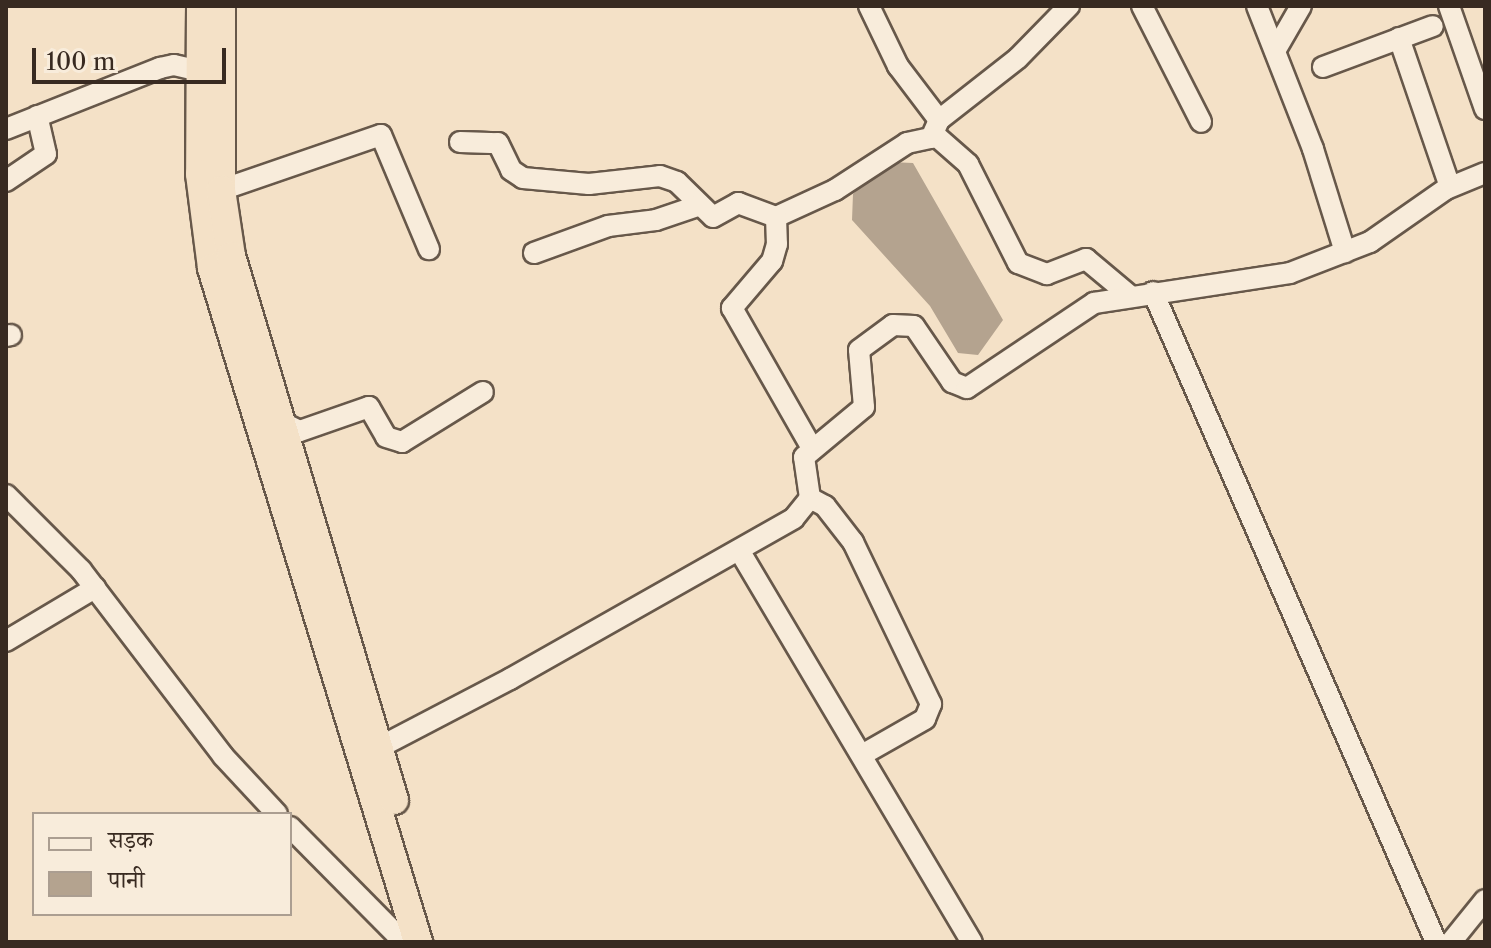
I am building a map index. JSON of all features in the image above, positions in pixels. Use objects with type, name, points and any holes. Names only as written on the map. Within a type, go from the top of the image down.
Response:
[{"type":"highway","points":[[201,6],[221,190],[239,292],[435,942]]},
{"type":"highway","points":[[221,6],[209,73],[200,174],[219,299],[418,942]]},
{"type":"street","points":[[869,6],[898,66],[937,128],[968,164],[1018,263],[1047,274],[1086,259],[1129,295]]},
{"type":"street","points":[[460,142],[483,139],[498,143],[511,170],[523,178],[589,184],[660,176],[677,182],[713,217],[738,203],[776,217],[835,190],[899,147],[937,128],[1018,58],[1069,6]]},
{"type":"street","points":[[1142,6],[1201,122]]},
{"type":"street","points":[[1257,6],[1345,252]]},
{"type":"street","points":[[1275,51],[1301,6]]},
{"type":"street","points":[[1449,6],[1485,109]]},
{"type":"street","points":[[1323,67],[1433,26]]},
{"type":"street","points":[[1399,38],[1450,187]]},
{"type":"street","points":[[6,129],[160,68],[209,73]]},
{"type":"street","points":[[6,181],[46,154],[37,116]]},
{"type":"street","points":[[221,190],[381,135],[429,249]]},
{"type":"street","points":[[862,755],[925,719],[931,704],[853,542],[825,506],[810,498],[801,465],[812,448],[864,407],[859,350],[893,325],[914,326],[952,382],[967,388],[1084,309],[1129,295],[1267,279],[1381,236],[1450,187],[1485,173]]},
{"type":"street","points":[[534,253],[608,226],[656,220],[700,205]]},
{"type":"street","points":[[776,217],[777,244],[772,261],[732,308],[812,448]]},
{"type":"street","points":[[1153,292],[1436,942]]},
{"type":"street","points":[[277,420],[300,431],[369,407],[386,437],[402,442],[483,392]]},
{"type":"street","points":[[6,495],[95,588],[223,756],[275,812]]},
{"type":"street","points":[[378,748],[739,550],[794,518],[810,498]]},
{"type":"street","points":[[739,550],[972,942]]},
{"type":"street","points":[[6,641],[95,588]]},
{"type":"street","points":[[292,829],[404,942]]},
{"type":"street","points":[[1451,942],[1485,900]]},
{"type":"water","points":[[889,162],[913,163],[1003,320],[978,355],[958,353],[930,306],[852,220],[853,194]]}]
